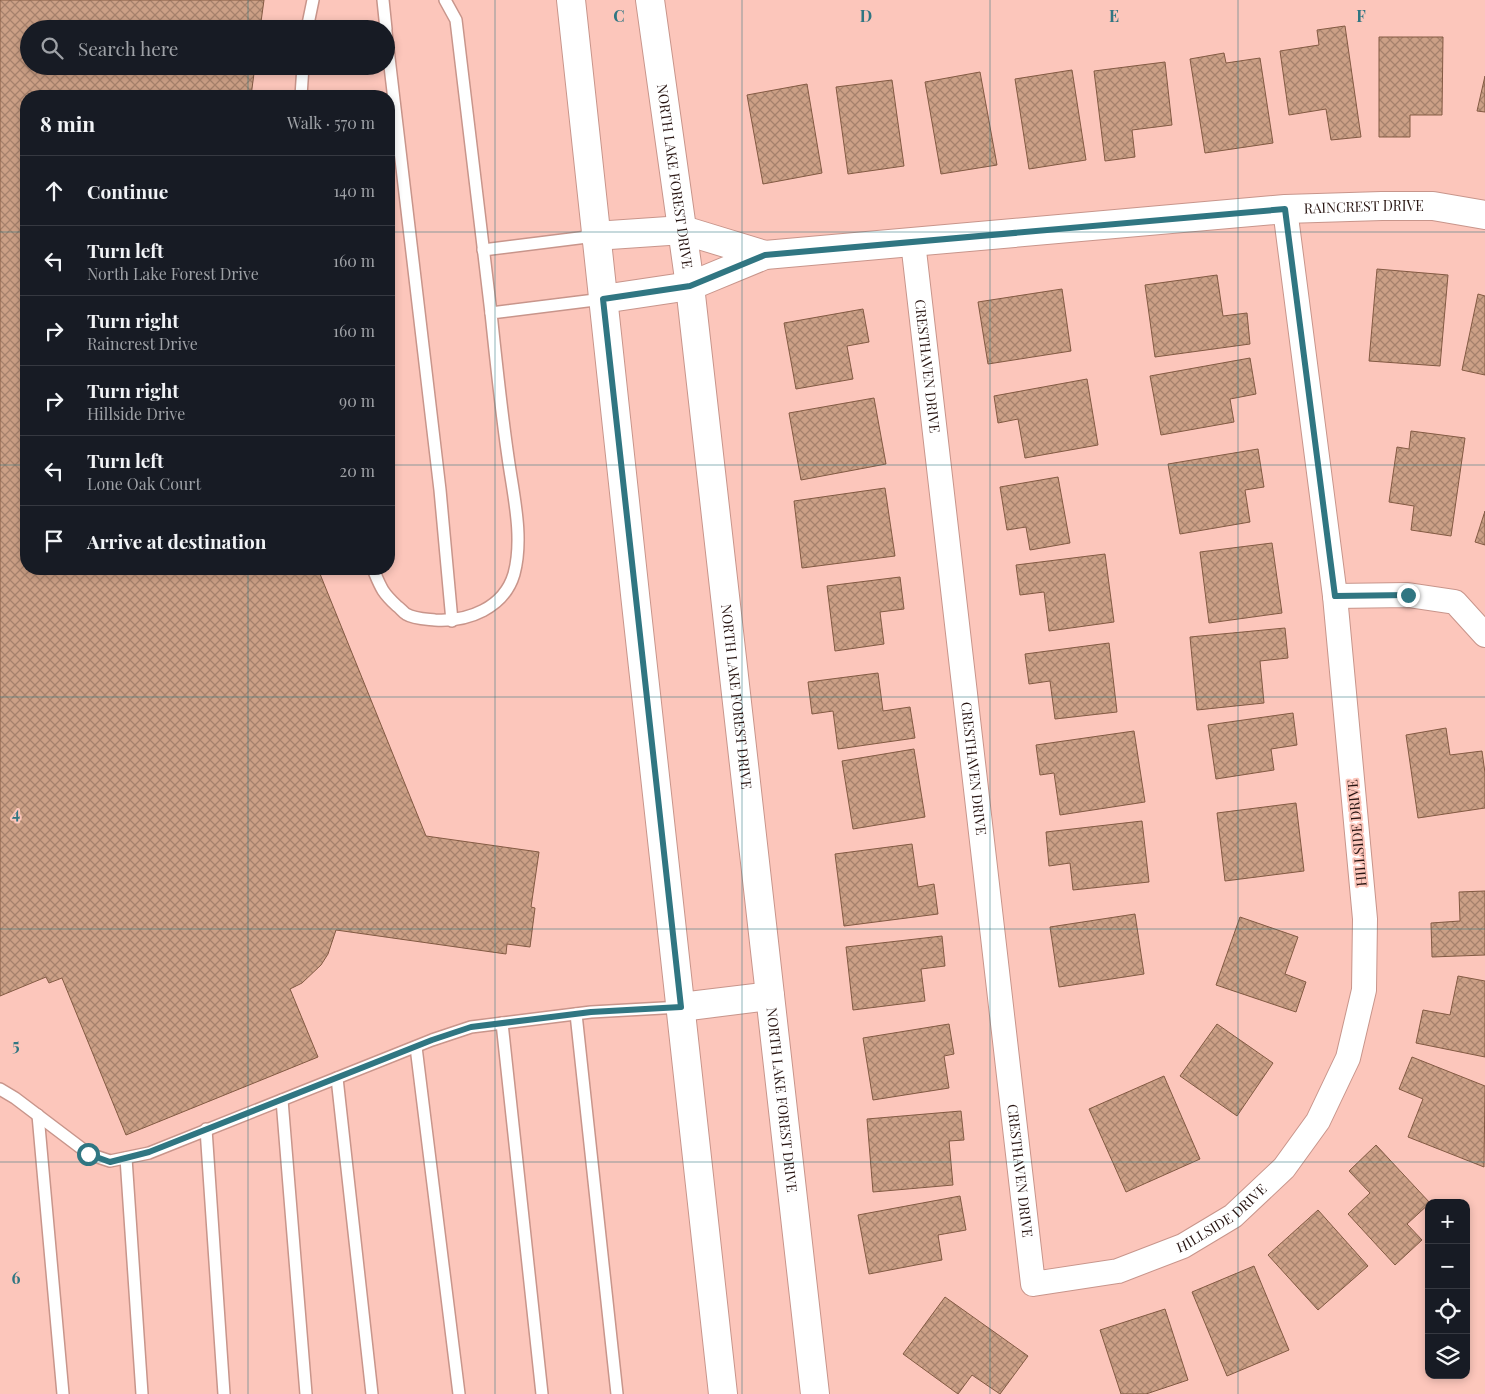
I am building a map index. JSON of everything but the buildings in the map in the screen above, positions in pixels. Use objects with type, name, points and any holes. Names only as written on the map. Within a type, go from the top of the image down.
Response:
[{"type":"main road","points":[[571,0],[595,236],[722,1394]]},
{"type":"main road","name":"NORTH LAKE FOREST DRIVE","points":[[650,0],[690,286],[814,1394]]},
{"type":"main road","name":"RAINCREST DRIVE","points":[[603,299],[690,286],[765,255],[1285,209],[1433,206],[1485,215]]},
{"type":"main road","name":"RAINCREST DRIVE","points":[[595,236],[683,230],[765,255]]},
{"type":"main road","points":[[681,1007],[770,996]]},
{"type":"street","name":"HILLSIDE DRIVE","points":[[1043,1283],[1118,1271],[1183,1246],[1233,1216],[1284,1168],[1318,1121],[1348,1058],[1364,990],[1365,919],[1335,596],[1285,209]]},
{"type":"street","name":"CRESTHAVEN DRIVE","points":[[913,242],[1033,1284],[1043,1283]]},
{"type":"street","points":[[1335,596],[1408,595],[1455,602],[1485,636]]},
{"type":"lane","points":[[310,20],[313,0]]},
{"type":"lane","points":[[382,0],[385,20]]},
{"type":"lane","points":[[375,575],[382,591],[406,614],[420,618],[452,621],[476,615],[487,609],[504,595],[514,575],[518,548],[516,517],[482,250],[456,20],[445,0]]},
{"type":"lane","points":[[301,90],[302,75]]},
{"type":"lane","points":[[391,75],[393,90]]},
{"type":"lane","points":[[395,107],[440,490],[452,621]]},
{"type":"lane","points":[[482,250],[595,236]]},
{"type":"lane","points":[[491,313],[603,299]]},
{"type":"lane","points":[[0,1089],[15,1098],[88,1154],[110,1162],[149,1152],[471,1027],[576,1014],[681,1007]]},
{"type":"lane","points":[[576,1014],[617,1394]]},
{"type":"lane","points":[[502,1023],[542,1394]]},
{"type":"lane","points":[[416,1047],[458,1394]]},
{"type":"lane","points":[[337,1078],[372,1394]]},
{"type":"lane","points":[[282,1100],[306,1394]]},
{"type":"lane","points":[[38,1115],[63,1394]]},
{"type":"lane","points":[[206,1129],[224,1394]]},
{"type":"lane","points":[[126,1158],[142,1394]]},
{"type":"route","points":[[88,1154],[110,1162],[149,1152],[432,1040],[471,1027],[591,1012],[681,1007],[603,299],[690,286],[765,255],[1285,209],[1335,596],[1408,595]]}]
